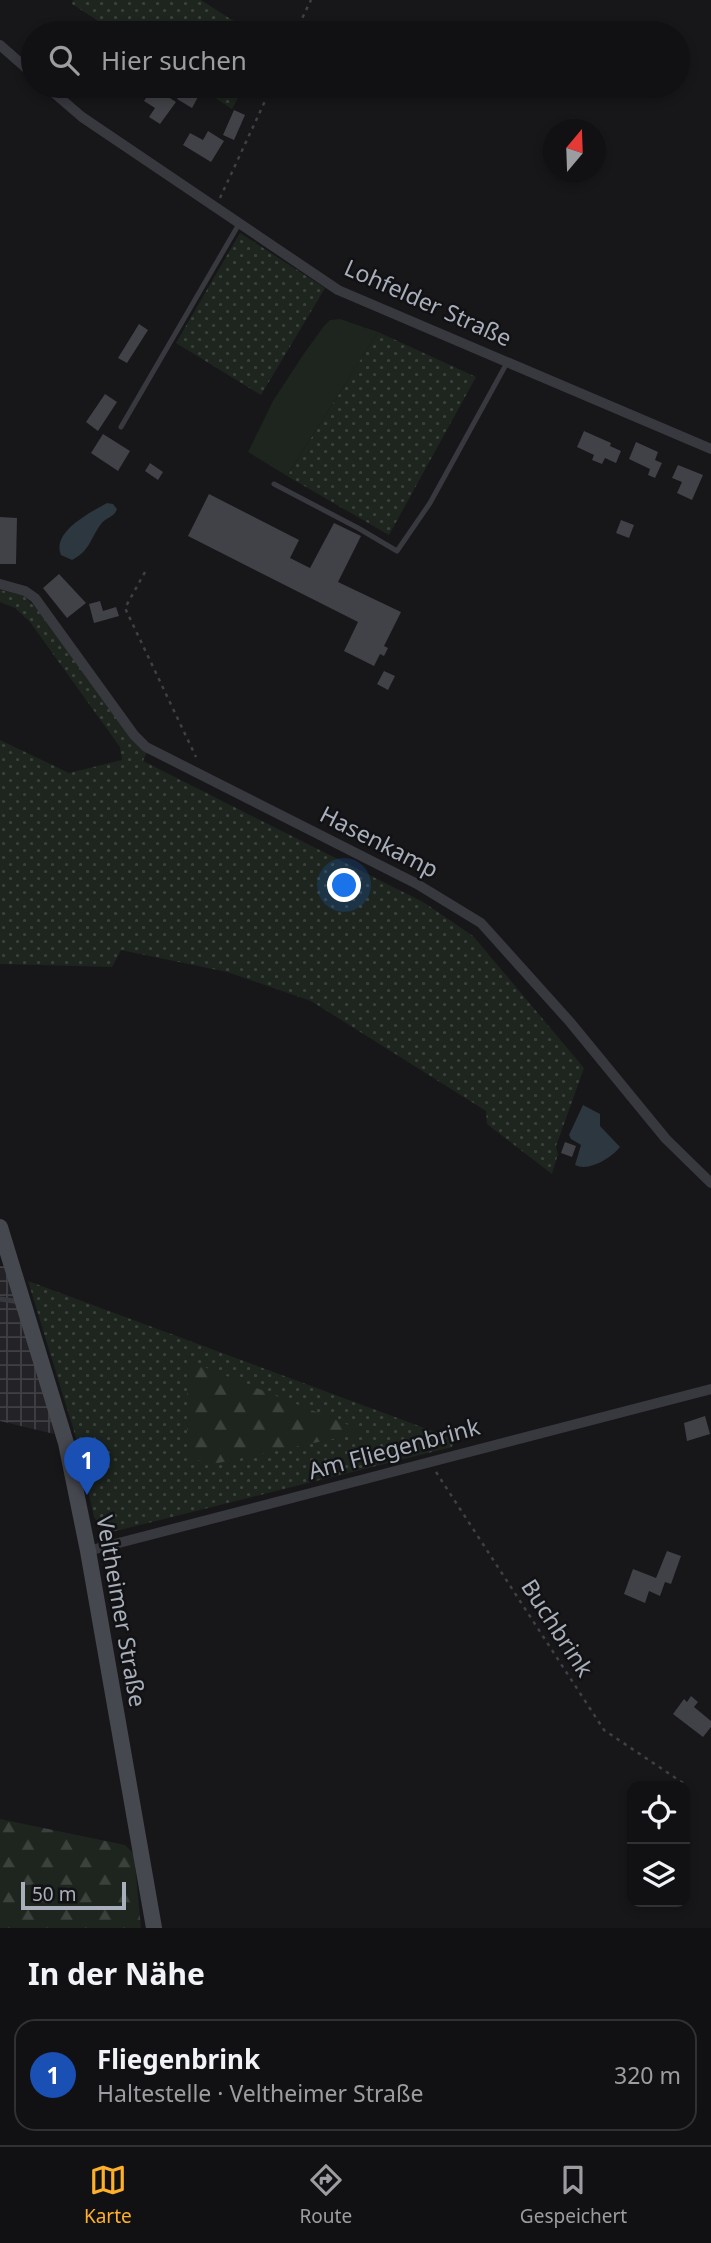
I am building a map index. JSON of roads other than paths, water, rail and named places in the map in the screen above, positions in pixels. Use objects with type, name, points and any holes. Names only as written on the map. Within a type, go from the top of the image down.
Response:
[{"type":"main road","name":"Veltheimer Straße","points":[[0,1227],[66,1443],[88,1551],[154,1928]]},
{"type":"street","points":[[0,45],[21,63]]},
{"type":"street","name":"Lohfelder Straße","points":[[60,98],[82,117],[338,289],[711,449]]},
{"type":"street","name":"Hasenkamp","points":[[0,584],[25,591],[34,598],[134,735],[146,747],[417,884],[481,923],[570,1023],[666,1139],[711,1183]]},
{"type":"street","name":"Am Fliegenbrink","points":[[88,1551],[711,1389]]},
{"type":"lane","points":[[121,427],[239,223]]},
{"type":"lane","points":[[274,484],[397,551],[430,503],[508,361]]},
{"type":"lane","points":[[0,1299],[23,1302]]},
{"type":"place","name":"Fliegenbrink","points":[[87,1495]]}]
